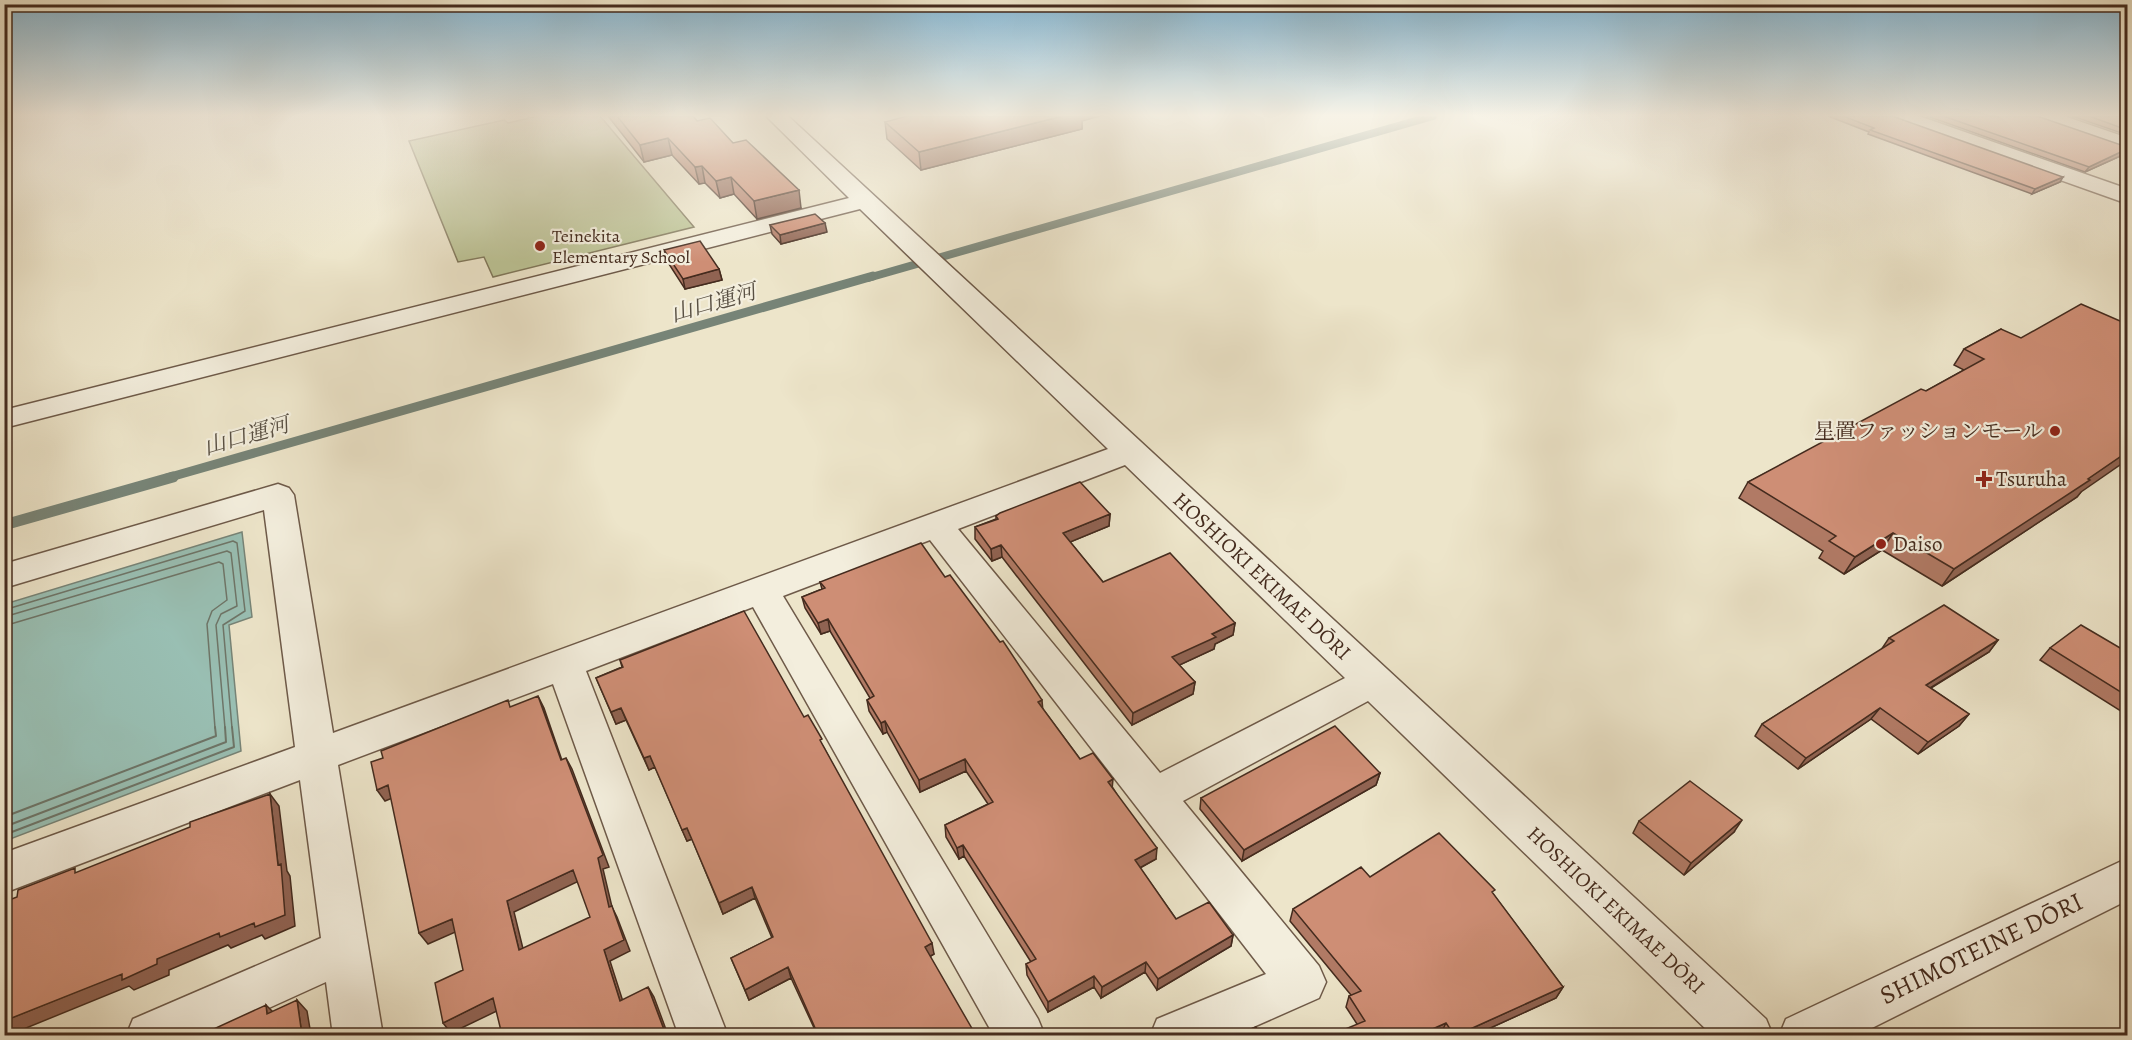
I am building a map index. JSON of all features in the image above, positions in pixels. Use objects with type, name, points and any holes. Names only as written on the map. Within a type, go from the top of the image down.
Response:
[{"type":"street","name":"HOSHIOKI EKIMAE DŌRI","points":[[826,165],[1749,1035]]},
{"type":"street","points":[[2034,165],[2127,197]]},
{"type":"street","points":[[4,419],[865,201]]},
{"type":"street","points":[[4,873],[1131,452]]},
{"type":"street","points":[[4,576],[278,495],[358,1035]]},
{"type":"street","points":[[937,526],[1302,982],[1174,1035]]},
{"type":"street","points":[[762,591],[1021,1035]]},
{"type":"street","points":[[565,665],[704,1035]]},
{"type":"street","points":[[1153,798],[1374,681]]},
{"type":"street","name":"SHIMOTEINE DŌRI","points":[[1803,1035],[2127,878]]},
{"type":"street","points":[[150,1035],[344,951]]},
{"type":"green space","points":[[419,165],[641,165],[694,227],[493,277],[484,257],[458,262]]},
{"type":"water","points":[[242,532],[252,617],[229,625],[241,751],[5,841],[5,604]]},
{"type":"building","points":[[693,165],[772,165],[799,190],[754,201],[731,177],[716,181],[702,166],[695,167]]},
{"type":"building","points":[[1967,165],[2028,165],[2063,177],[2035,189]]},
{"type":"building","points":[[815,214],[825,223],[780,235],[770,225]]},
{"type":"building","points":[[700,241],[719,269],[683,279],[664,250]]},
{"type":"building","points":[[2081,304],[2127,324],[2127,452],[2088,479],[2090,480],[1954,569],[1893,533],[1855,557],[1829,541],[1836,536],[1748,482],[1921,389],[1926,391],[1984,359],[1964,349],[2001,329],[2021,338]]},
{"type":"building","points":[[1080,482],[1110,514],[1063,533],[1103,582],[1170,553],[1235,623],[1212,634],[1216,637],[1172,657],[1195,682],[1133,713],[1001,545],[991,549],[975,527],[998,519],[996,516],[1000,513]]},
{"type":"building","points":[[921,543],[945,577],[950,575],[1000,642],[1003,641],[1042,700],[1038,702],[1080,759],[1093,753],[1113,779],[1108,782],[1157,848],[1135,860],[1176,919],[1209,902],[1233,935],[1158,979],[1146,962],[1102,987],[1094,976],[1048,1002],[1026,964],[1036,959],[963,845],[957,848],[945,825],[993,802],[965,759],[919,780],[885,721],[881,723],[867,700],[874,696],[828,619],[818,623],[802,597],[825,588],[820,582]]},
{"type":"building","points":[[1944,605],[1998,640],[1926,685],[1969,714],[1928,742],[1880,708],[1806,758],[1762,724],[1894,641],[1889,638]]},
{"type":"building","points":[[744,611],[804,717],[808,715],[822,739],[820,740],[932,943],[925,947],[974,1032],[969,1035],[805,1035],[816,1030],[788,967],[745,990],[731,958],[773,937],[752,887],[719,903],[687,828],[682,830],[650,756],[644,758],[621,708],[611,712],[596,678],[623,667],[620,660]]},
{"type":"building","points":[[2081,625],[2127,652],[2127,696],[2050,648]]},
{"type":"building","points":[[538,696],[561,760],[566,758],[603,855],[598,858],[609,907],[612,906],[624,940],[604,950],[620,1001],[648,987],[666,1035],[502,1035],[493,998],[443,1023],[435,983],[463,970],[452,919],[419,933],[388,785],[377,790],[371,762],[383,758],[381,751],[508,700],[510,707]],"holes":[[[573,870],[590,917],[519,950],[507,901]]]},
{"type":"building","points":[[1335,726],[1380,773],[1244,850],[1201,798]]},
{"type":"building","points":[[1690,781],[1742,820],[1691,863],[1639,821]]},
{"type":"building","points":[[270,794],[278,865],[281,864],[285,915],[255,927],[254,923],[220,937],[219,933],[157,959],[157,964],[122,980],[122,974],[4,1021],[4,902],[17,897],[18,890],[75,868],[75,873],[190,827],[190,822]]},
{"type":"building","points":[[1439,833],[1495,890],[1492,892],[1563,987],[1457,1035],[1454,1035],[1446,1023],[1419,1035],[1331,1035],[1365,1021],[1349,996],[1361,991],[1293,909],[1361,867],[1370,877]]},
{"type":"building","points":[[297,1000],[302,1035],[205,1035],[266,1005],[267,1014]]},
{"type":"building","points":[[1256,1027],[1260,1035],[1236,1035]]},
{"type":"waterway","name":"山口運河","points":[[868,278],[1264,165]]},
{"type":"waterway","name":"山口運河","points":[[167,478],[873,276]]},
{"type":"waterway","name":"山口運河","points":[[4,525],[173,477]]},
{"type":"place","name":"Teinekita Elementary School","points":[[540,246]]},
{"type":"place","name":"星置ファッションモール","points":[[2055,431]]},
{"type":"place","name":"Tsuruha","points":[[1984,479]]},
{"type":"place","name":"Daiso","points":[[1881,544]]}]
